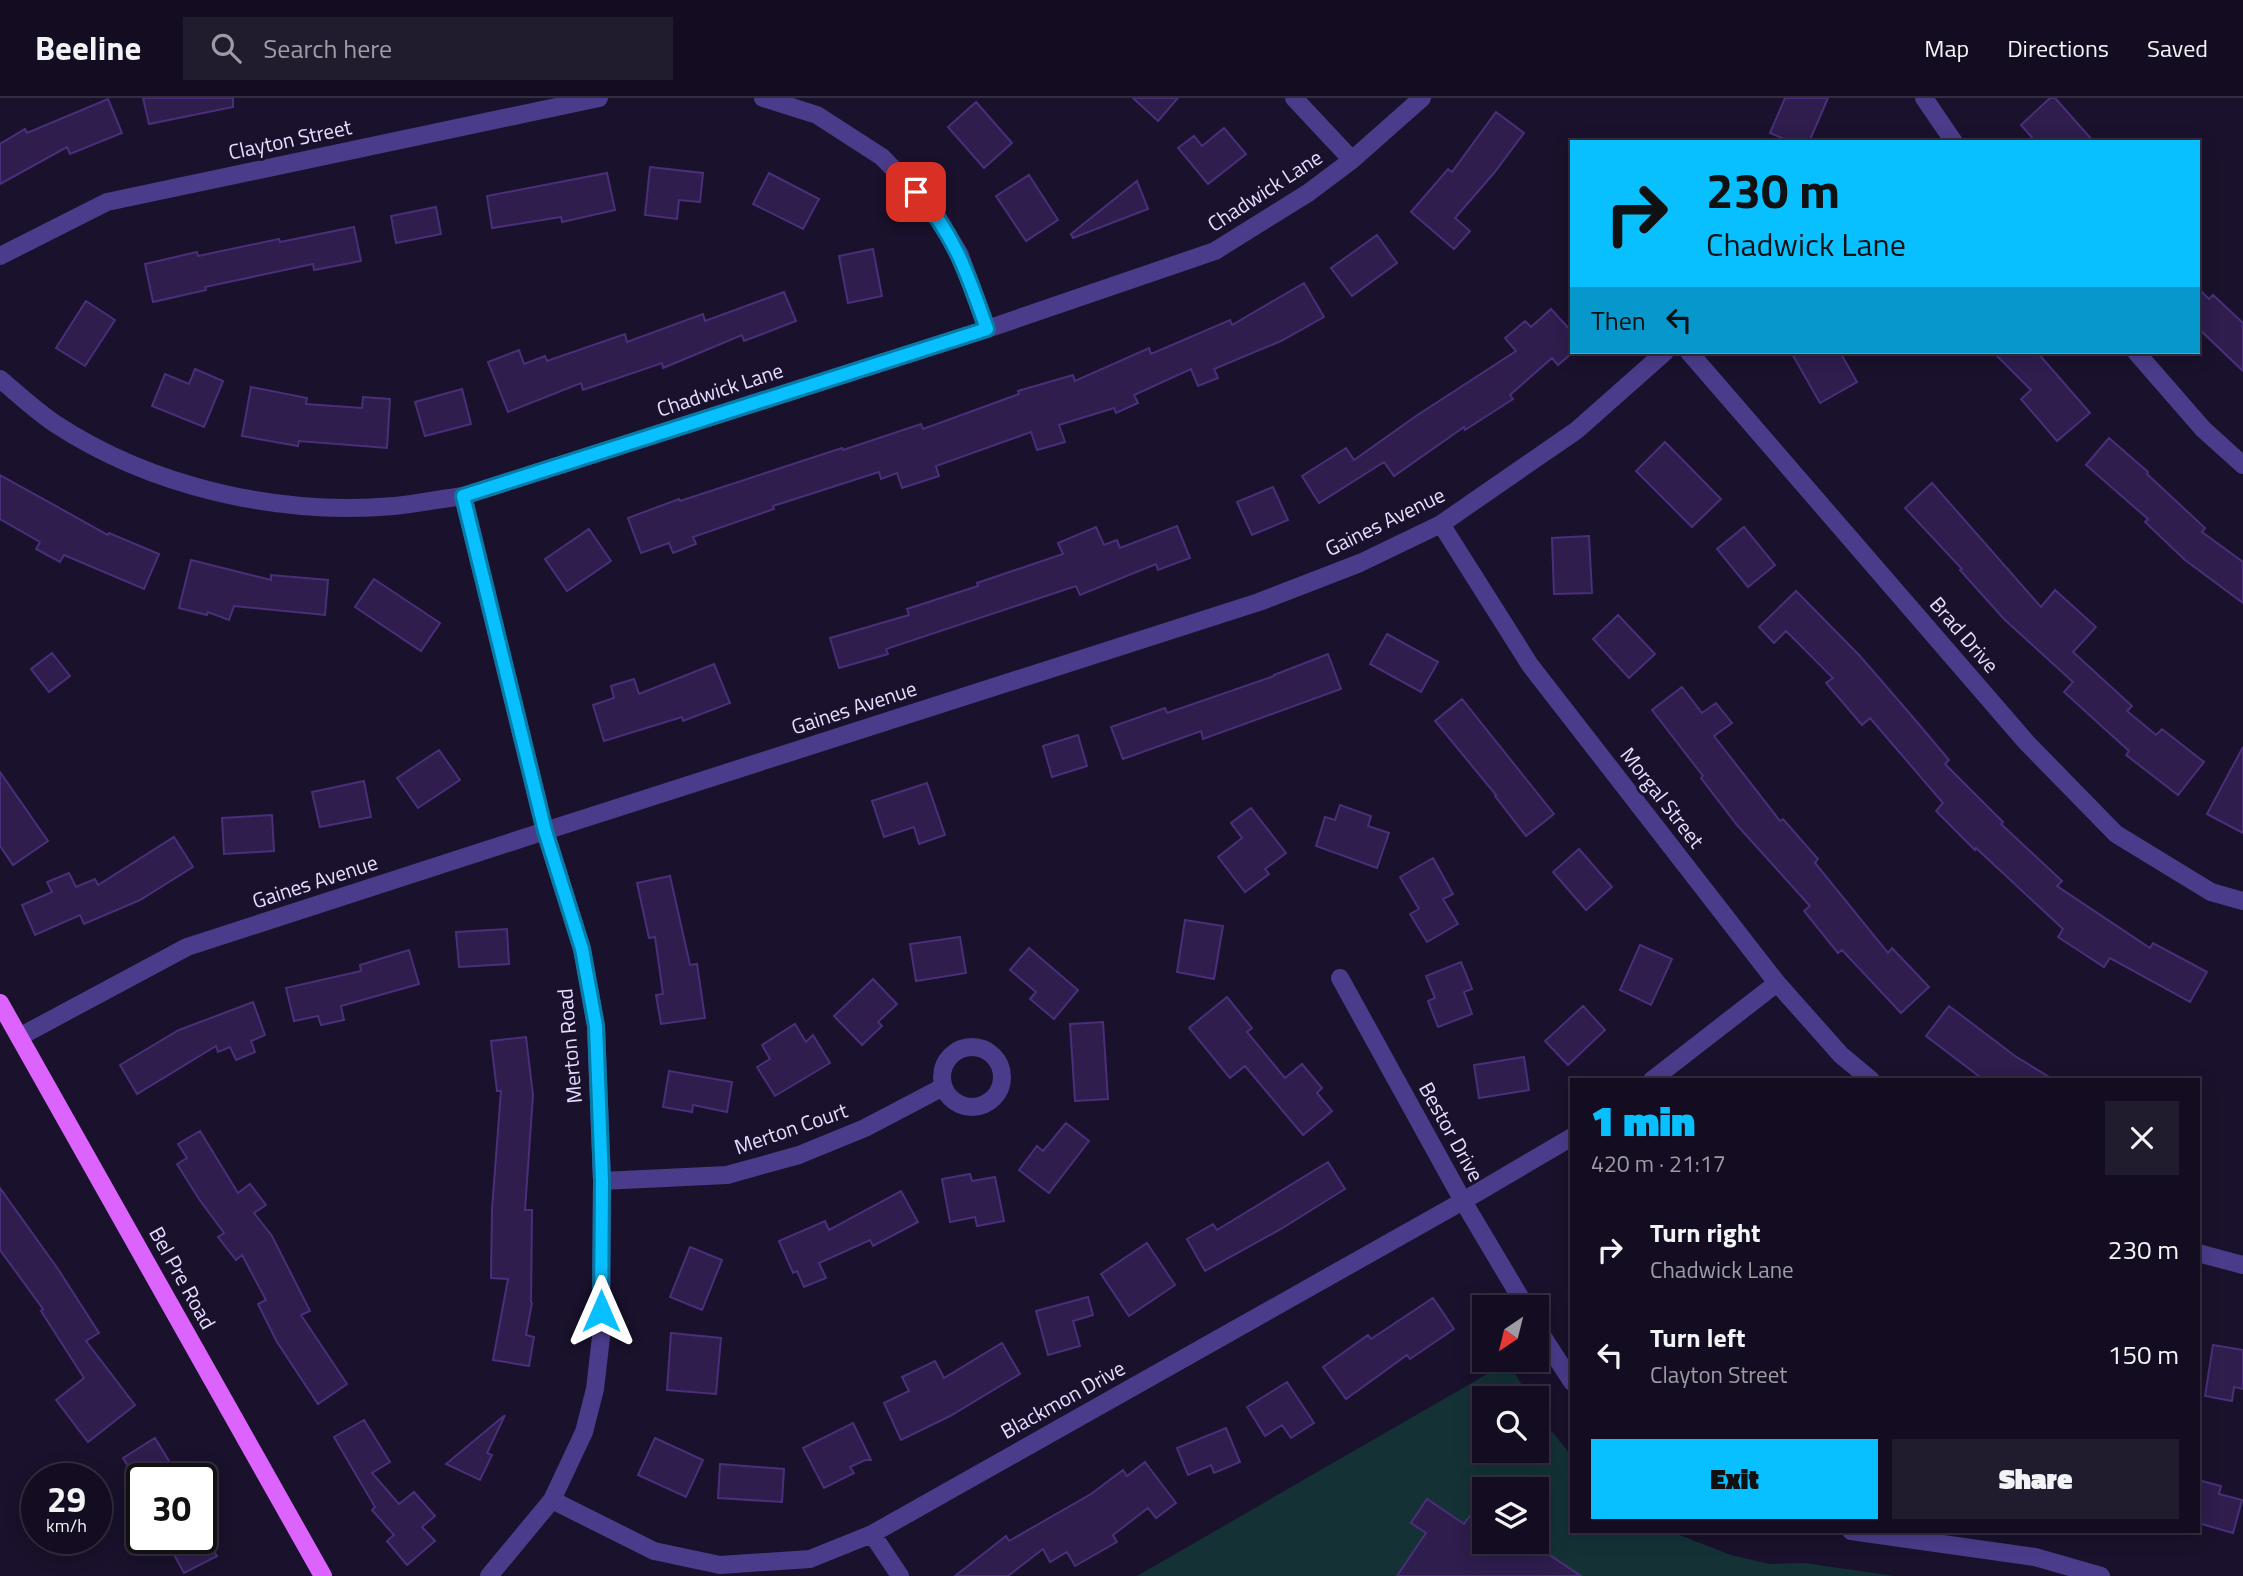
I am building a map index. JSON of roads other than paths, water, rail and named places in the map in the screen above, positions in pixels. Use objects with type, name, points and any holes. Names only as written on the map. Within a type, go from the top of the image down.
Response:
[{"type":"main road","name":"Bel Pre Road","points":[[0,1003],[323,1576]]},
{"type":"street","name":"Clayton Street","points":[[0,256],[107,202],[599,98]]},
{"type":"street","points":[[764,98],[817,115],[882,157],[933,210],[960,255],[987,329]]},
{"type":"street","points":[[1294,98],[1352,160]]},
{"type":"street","name":"Chadwick Lane","points":[[0,379],[53,422],[114,457],[184,483],[260,501],[325,508],[394,506],[463,496],[987,329],[1215,251],[1308,193],[1352,160],[1422,98]]},
{"type":"street","points":[[1924,98],[1949,140]]},
{"type":"street","name":"Gaines Avenue","points":[[19,1037],[187,947],[1259,602],[1360,563],[1441,524],[1577,429],[1663,354]]},
{"type":"street","name":"Brad Drive","points":[[1691,354],[2027,743],[2116,834],[2211,892],[2243,901]]},
{"type":"street","points":[[2138,354],[2203,429],[2243,464]]},
{"type":"street","name":"Merton Road","points":[[463,496],[545,831],[582,949],[596,1026],[602,1181],[601,1337],[595,1389],[584,1432],[552,1500],[489,1576]]},
{"type":"street","name":"Morgal Street","points":[[1441,524],[1530,665],[1776,983],[1841,1055],[1869,1078]]},
{"type":"street","name":"Bestor Drive","points":[[1340,978],[1519,1295]]},
{"type":"street","points":[[1655,1078],[1776,983]]},
{"type":"street","name":"Merton Court","points":[[602,1181],[727,1175],[799,1155],[865,1128],[943,1087]]},
{"type":"street","name":"Blackmon Drive","points":[[552,1500],[654,1551],[720,1565],[810,1559],[872,1534],[1570,1138]]},
{"type":"street","points":[[2200,1254],[2243,1265]]},
{"type":"street","points":[[1549,1346],[1570,1379]]},
{"type":"street","points":[[1865,1533],[2035,1558],[2101,1576]]},
{"type":"street","points":[[872,1534],[900,1576]]}]
